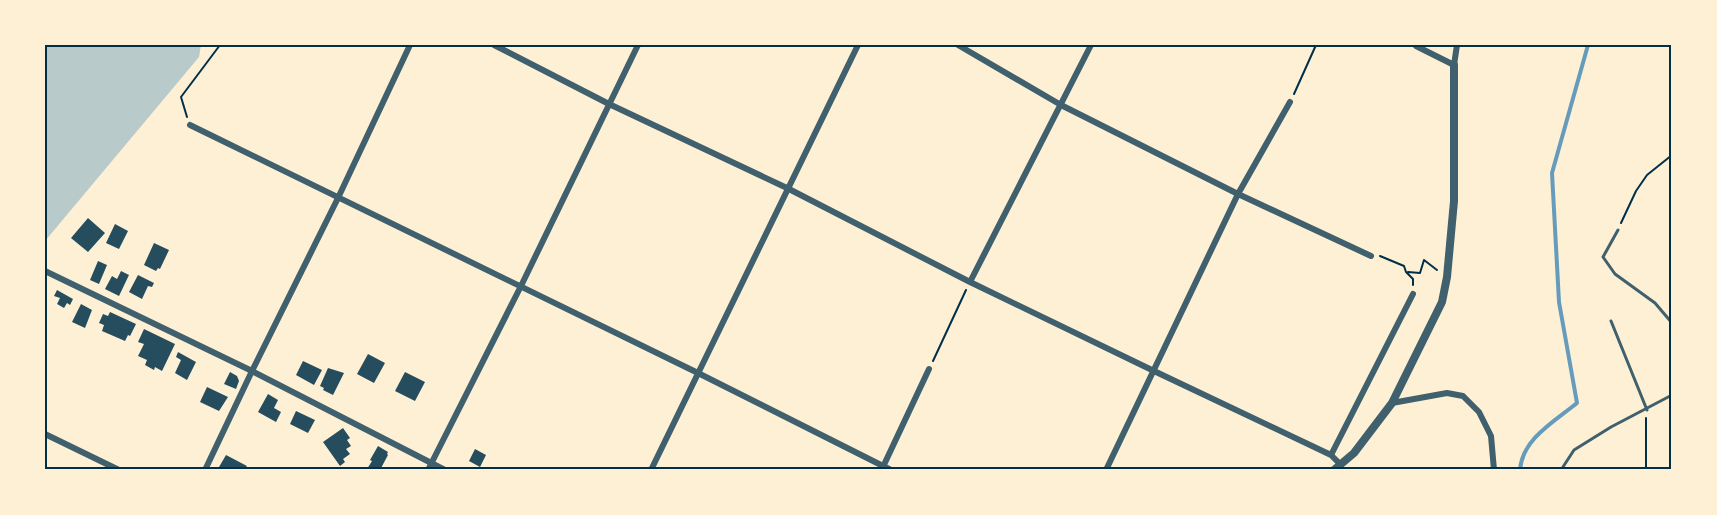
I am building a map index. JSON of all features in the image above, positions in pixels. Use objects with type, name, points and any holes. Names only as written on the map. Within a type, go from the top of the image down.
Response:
[{"type":"street","points":[[205,470],[339,198],[410,45]]},
{"type":"street","points":[[494,45],[609,104],[788,188],[970,282],[1331,454],[1337,467],[1354,453],[1392,403],[1442,302],[1447,277],[1454,201],[1454,65],[1457,45]]},
{"type":"street","points":[[430,467],[638,45]]},
{"type":"street","points":[[651,470],[858,45]]},
{"type":"street","points":[[958,45],[1061,105],[1238,194],[1371,256]]},
{"type":"street","points":[[970,282],[1091,45]]},
{"type":"street","points":[[1416,46],[1454,65]]},
{"type":"street","points":[[1107,470],[1238,194],[1290,102]]},
{"type":"street","points":[[190,125],[698,373],[886,469],[929,369]]},
{"type":"street","points":[[45,271],[252,371],[430,467],[445,470]]},
{"type":"street","points":[[1331,454],[1413,294]]},
{"type":"street","points":[[1392,403],[1447,393],[1463,396],[1479,412],[1491,436],[1494,470]]},
{"type":"street","points":[[45,434],[119,470]]},
{"type":"lane","points":[[1618,230],[1603,257],[1615,274],[1655,303],[1672,323]]},
{"type":"lane","points":[[1611,321],[1647,410]]},
{"type":"lane","points":[[1561,470],[1574,450],[1611,427],[1672,395]]},
{"type":"path","points":[[190,125],[181,97],[220,45]]},
{"type":"path","points":[[1290,102],[1316,45]]},
{"type":"path","points":[[1618,230],[1636,191],[1647,175],[1672,155]]},
{"type":"path","points":[[1371,256],[1376,255],[1404,266],[1413,279],[1413,294]]},
{"type":"path","points":[[1407,272],[1420,273],[1424,260],[1447,277]]},
{"type":"path","points":[[929,369],[970,282]]},
{"type":"path","points":[[1646,470],[1647,410]]},
{"type":"shaded area","points":[[45,45],[201,45],[199,57],[45,241]]},
{"type":"building","points":[[88,218],[105,233],[88,252],[71,238]]},
{"type":"building","points":[[115,224],[128,231],[119,249],[106,243]]},
{"type":"building","points":[[154,243],[169,250],[160,269],[156,271],[144,265]]},
{"type":"building","points":[[98,261],[107,265],[99,284],[90,280]]},
{"type":"building","points":[[121,271],[129,275],[119,296],[105,289],[112,276],[117,279]]},
{"type":"building","points":[[138,275],[154,283],[152,287],[148,286],[142,299],[129,292]]},
{"type":"building","points":[[57,290],[73,299],[70,305],[67,303],[64,308],[57,304],[60,298],[54,296]]},
{"type":"building","points":[[81,304],[92,310],[85,328],[72,322]]},
{"type":"building","points":[[110,312],[136,324],[125,341],[102,331],[104,325],[99,323],[103,314],[108,316]]},
{"type":"building","points":[[144,329],[175,344],[162,371],[145,365],[147,360],[138,356],[144,344],[138,342]]},
{"type":"building","points":[[178,352],[196,362],[187,380],[175,373],[181,360],[176,357]]},
{"type":"building","points":[[368,354],[385,363],[374,383],[357,374]]},
{"type":"building","points":[[303,361],[322,370],[314,385],[296,375]]},
{"type":"building","points":[[328,368],[344,373],[333,395],[320,386]]},
{"type":"building","points":[[230,372],[237,376],[239,381],[236,389],[224,384]]},
{"type":"building","points":[[405,372],[425,382],[415,401],[395,391]]},
{"type":"building","points":[[207,387],[228,397],[219,411],[200,402]]},
{"type":"building","points":[[268,394],[278,400],[274,408],[281,412],[276,422],[258,412]]},
{"type":"building","points":[[296,411],[315,420],[308,433],[290,424]]},
{"type":"building","points":[[343,428],[350,438],[347,440],[351,446],[346,449],[350,454],[343,459],[345,462],[340,466],[323,442]]},
{"type":"building","points":[[378,446],[388,452],[388,455],[380,470],[369,470],[367,469],[372,461],[370,460]]},
{"type":"building","points":[[475,449],[486,455],[480,467],[469,461]]},
{"type":"building","points":[[226,455],[247,466],[244,470],[225,470],[219,467]]},
{"type":"waterway","points":[[1520,470],[1522,459],[1533,440],[1577,403],[1559,302],[1552,173],[1588,45]]}]
